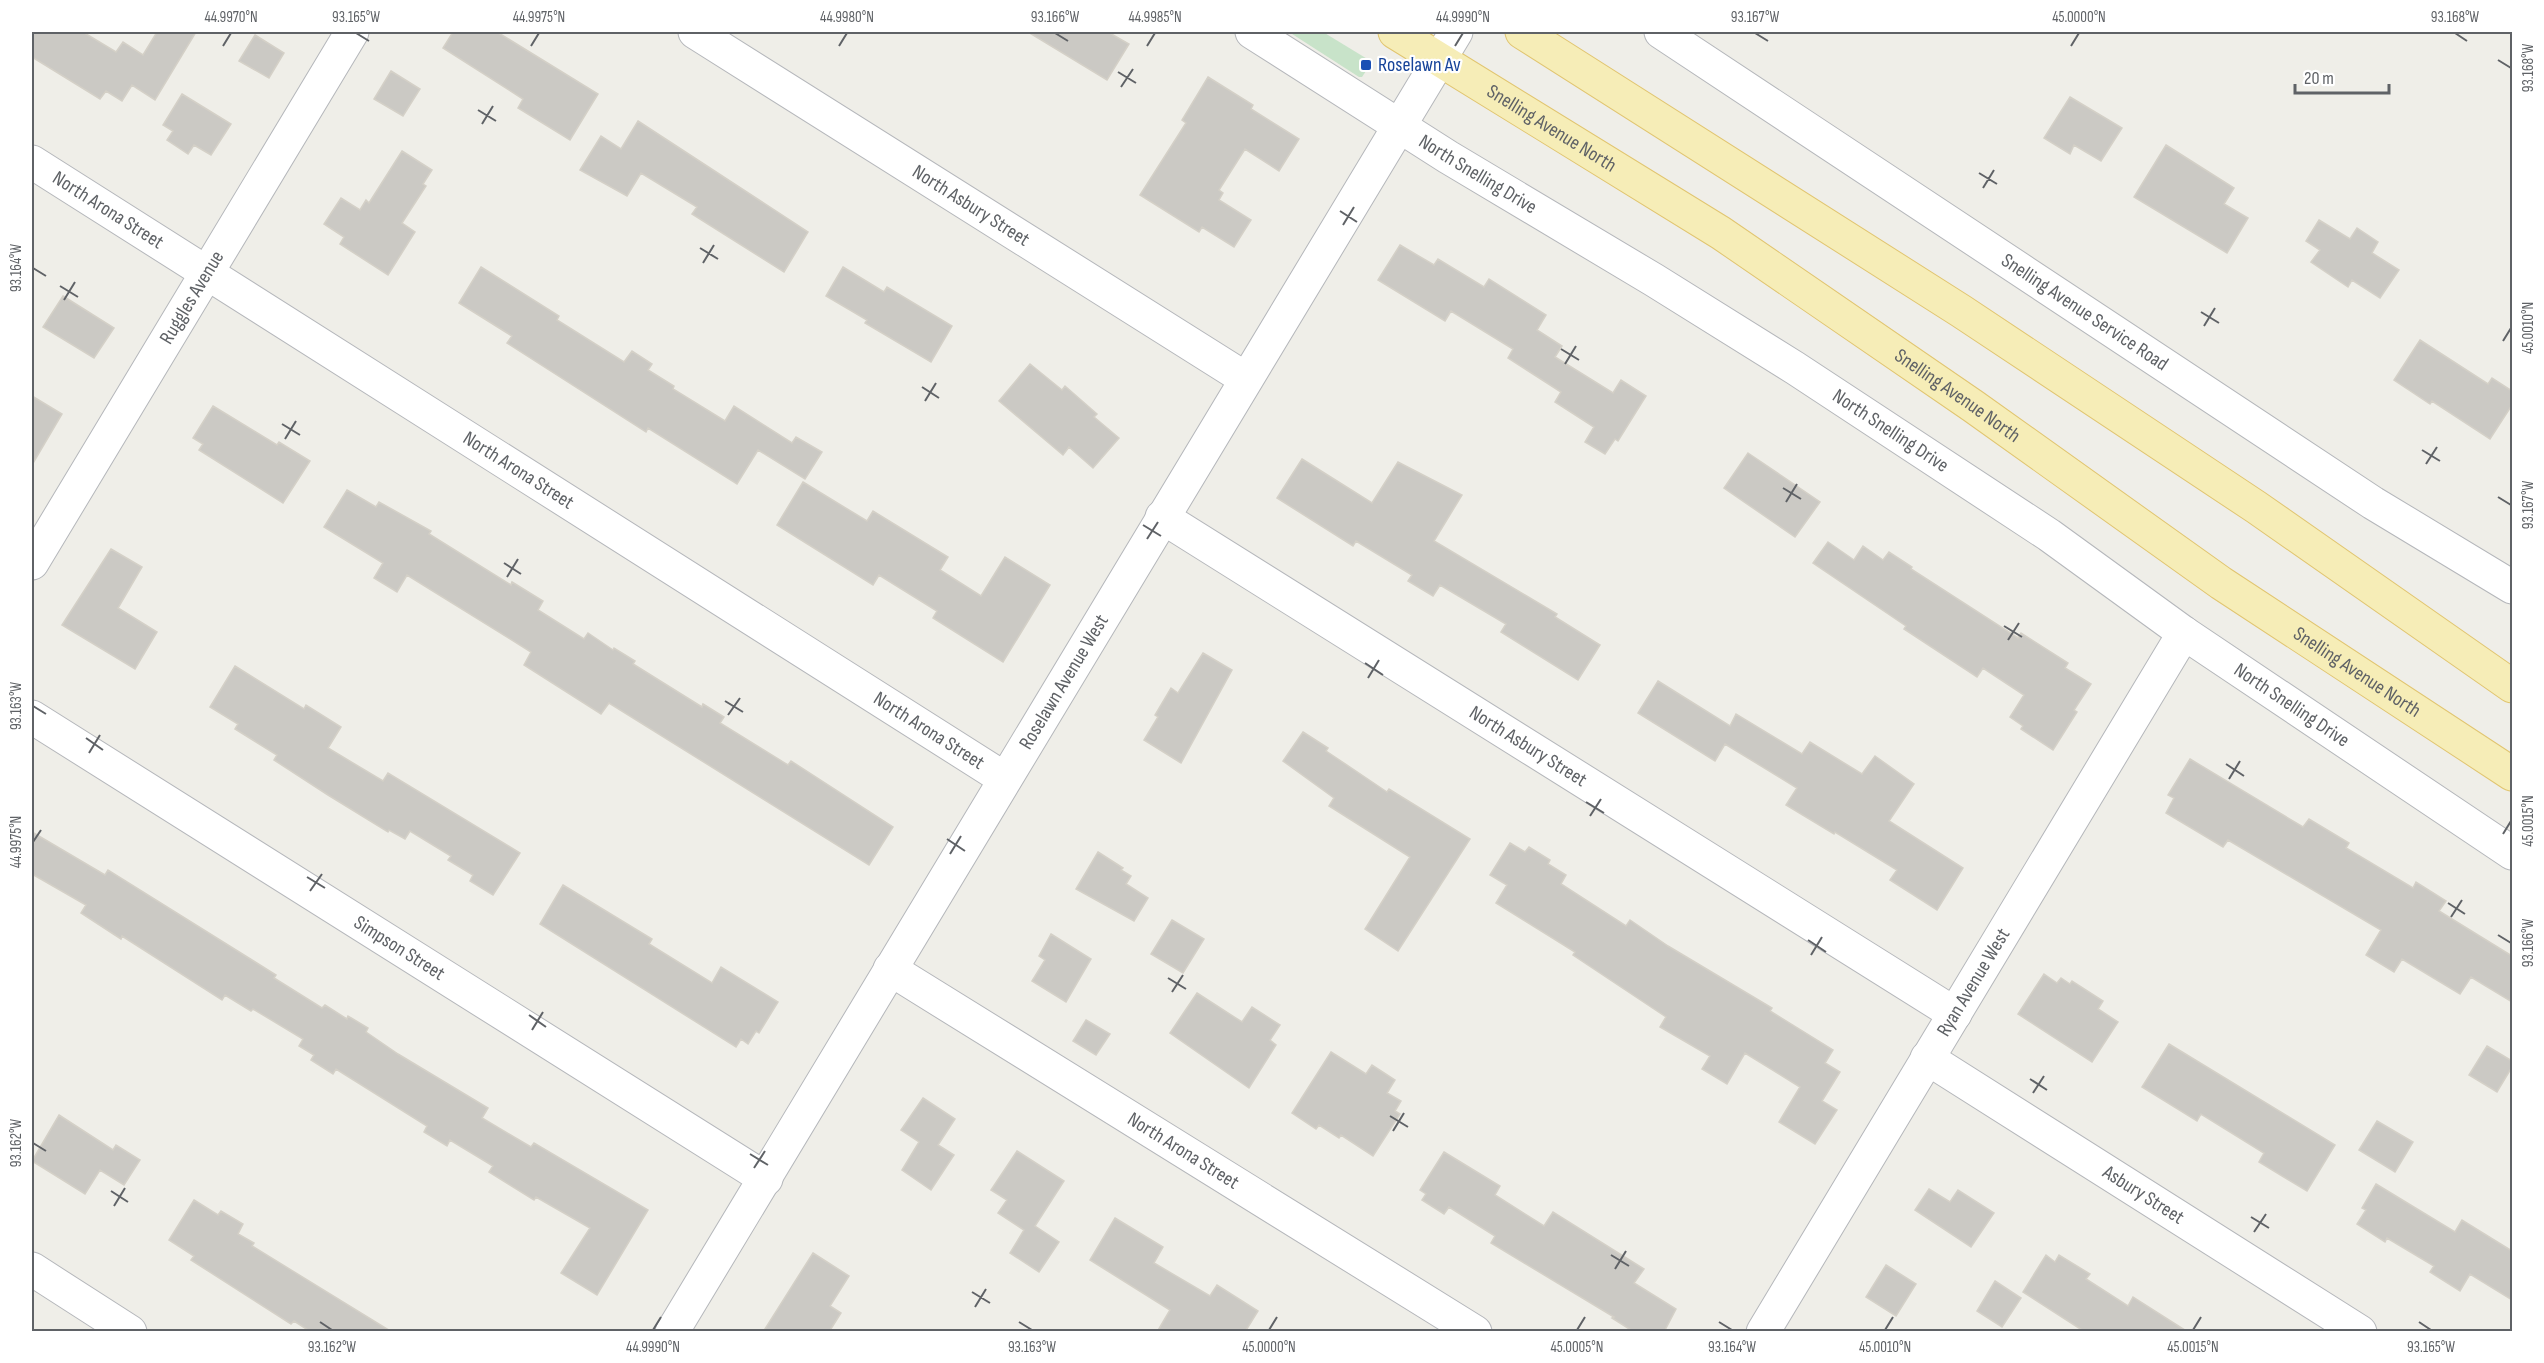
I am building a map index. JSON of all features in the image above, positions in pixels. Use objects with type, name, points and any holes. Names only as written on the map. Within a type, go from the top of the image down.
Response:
[{"type":"main road","name":"Snelling Avenue North","points":[[1395,32],[1721,233],[1973,406],[2221,583],[2512,774]]},
{"type":"main road","points":[[1522,32],[1981,324],[2256,507],[2512,686]]},
{"type":"street","name":"Ruggles Avenue","points":[[32,562],[352,32]]},
{"type":"street","name":"North Asbury Street","points":[[695,32],[1245,379]]},
{"type":"street","name":"North Snelling Drive","points":[[1252,32],[1398,125],[1795,368],[2049,535],[2184,633],[2512,853]]},
{"type":"street","name":"Roselawn Avenue West","points":[[672,1332],[1456,32]]},
{"type":"street","name":"Snelling Avenue Service Road","points":[[1661,32],[2373,503],[2512,587]]},
{"type":"street","name":"North Arona Street","points":[[32,162],[1005,779]]},
{"type":"street","name":"North Asbury Street","points":[[1162,517],[1955,1014]]},
{"type":"street","name":"Ryan Avenue West","points":[[1762,1332],[2184,633]]},
{"type":"street","name":"Simpson Street","points":[[32,717],[766,1179]]},
{"type":"street","name":"North Arona Street","points":[[890,969],[1475,1332]]},
{"type":"street","name":"Asbury Street","points":[[1927,1058],[2360,1332]]},
{"type":"street","points":[[32,1269],[130,1332]]},
{"type":"green space","points":[[1289,32],[1323,32],[1369,60],[1370,65],[1362,77],[1359,77]]},
{"type":"building","points":[[32,32],[83,32],[116,52],[123,42],[143,55],[157,32],[196,32],[155,100],[132,85],[122,101],[106,91],[100,99],[32,57]]},
{"type":"building","points":[[453,32],[497,32],[598,94],[570,140],[518,108],[523,99],[443,48]]},
{"type":"building","points":[[1028,32],[1108,32],[1129,44],[1107,80]]},
{"type":"building","points":[[255,35],[284,53],[269,78],[239,61]]},
{"type":"building","points":[[391,71],[420,89],[403,116],[374,99]]},
{"type":"building","points":[[1208,77],[1253,105],[1251,109],[1299,139],[1279,171],[1245,149],[1219,190],[1223,193],[1219,200],[1251,220],[1234,247],[1202,227],[1199,232],[1140,195],[1186,123],[1182,120]]},
{"type":"building","points":[[182,94],[231,124],[211,155],[194,145],[188,154],[167,140],[173,131],[163,125]]},
{"type":"building","points":[[2070,97],[2122,128],[2101,161],[2074,145],[2070,154],[2044,138]]},
{"type":"building","points":[[638,121],[808,232],[784,272],[692,214],[697,207],[641,173],[627,196],[580,170],[601,136],[621,149]]},
{"type":"building","points":[[2166,145],[2234,188],[2224,204],[2248,218],[2227,253],[2134,197]]},
{"type":"building","points":[[402,151],[432,170],[423,184],[426,186],[402,223],[415,232],[388,275],[340,244],[344,237],[324,224],[341,198],[360,210],[366,200],[369,203]]},
{"type":"building","points":[[2319,220],[2350,239],[2357,228],[2378,242],[2372,253],[2399,270],[2380,298],[2352,280],[2348,287],[2311,262],[2320,250],[2306,241]]},
{"type":"building","points":[[1400,245],[1434,265],[1438,259],[1484,287],[1489,279],[1546,315],[1537,330],[1562,346],[1555,357],[1613,393],[1621,380],[1646,396],[1618,441],[1615,439],[1605,454],[1585,442],[1594,427],[1555,402],[1561,392],[1508,358],[1513,349],[1451,311],[1445,321],[1378,280]]},
{"type":"building","points":[[481,267],[559,316],[557,320],[624,362],[632,351],[652,364],[648,370],[674,386],[673,389],[725,421],[734,406],[792,443],[796,437],[822,452],[805,479],[758,450],[737,484],[648,428],[646,432],[507,343],[512,336],[459,303]]},
{"type":"building","points":[[843,267],[884,292],[887,287],[952,326],[931,362],[865,323],[867,320],[826,296]]},
{"type":"building","points":[[63,296],[114,328],[94,358],[43,327]]},
{"type":"building","points":[[2420,340],[2488,384],[2492,378],[2512,391],[2512,405],[2490,439],[2432,401],[2430,404],[2394,380]]},
{"type":"building","points":[[1030,364],[1062,390],[1065,386],[1097,414],[1094,417],[1119,438],[1093,468],[1069,447],[1063,455],[999,401]]},
{"type":"building","points":[[32,396],[62,414],[32,465]]},
{"type":"building","points":[[213,406],[277,445],[279,442],[310,461],[283,503],[199,450],[203,444],[193,438]]},
{"type":"building","points":[[1748,453],[1820,502],[1795,537],[1724,488]]},
{"type":"building","points":[[1302,459],[1372,503],[1398,462],[1462,495],[1434,541],[1557,614],[1555,617],[1600,645],[1578,680],[1501,632],[1506,624],[1440,585],[1433,596],[1408,581],[1412,575],[1356,541],[1353,546],[1277,498]]},
{"type":"building","points":[[803,482],[867,521],[873,511],[948,557],[940,570],[981,596],[1005,557],[1050,585],[1003,662],[933,618],[937,611],[879,575],[873,585],[777,525]]},
{"type":"building","points":[[347,490],[376,507],[379,502],[431,531],[429,534],[511,585],[512,582],[543,601],[538,610],[584,639],[588,633],[613,650],[614,648],[635,661],[633,664],[702,707],[703,704],[724,717],[720,723],[788,765],[791,761],[893,827],[869,865],[609,703],[601,714],[524,665],[531,652],[407,575],[397,592],[374,578],[383,563],[324,527]]},
{"type":"building","points":[[1828,542],[1854,560],[1863,546],[1883,560],[1889,552],[1912,567],[1911,569],[2018,638],[2021,633],[2068,663],[2065,668],[2091,684],[2074,710],[2077,712],[2053,750],[2021,729],[2023,726],[2010,717],[2024,695],[1983,668],[1977,677],[1904,629],[1906,626],[1813,563]]},
{"type":"building","points":[[111,549],[142,567],[118,608],[157,632],[135,669],[62,625]]},
{"type":"building","points":[[1203,653],[1232,670],[1181,763],[1144,740],[1158,717],[1155,715],[1171,688],[1178,693]]},
{"type":"building","points":[[235,666],[304,709],[306,705],[341,727],[328,748],[383,781],[388,773],[520,853],[493,895],[470,881],[473,875],[448,860],[451,856],[410,831],[405,839],[389,830],[388,832],[328,795],[274,760],[277,755],[235,729],[238,724],[210,707]]},
{"type":"building","points":[[1658,681],[1730,726],[1736,714],[1802,754],[1810,742],[1862,774],[1875,756],[1914,784],[1889,821],[1963,868],[1937,910],[1890,880],[1897,870],[1786,805],[1797,788],[1725,744],[1715,761],[1638,713]]},
{"type":"building","points":[[1303,732],[1328,748],[1326,751],[1387,792],[1389,789],[1470,839],[1398,951],[1365,929],[1410,857],[1329,806],[1334,798],[1283,761]]},
{"type":"building","points":[[2190,759],[2303,827],[2309,819],[2349,843],[2346,848],[2413,888],[2416,882],[2446,901],[2439,911],[2512,956],[2512,1002],[2471,977],[2460,994],[2402,959],[2394,972],[2366,955],[2381,930],[2228,840],[2223,847],[2166,813],[2174,798],[2168,795]]},
{"type":"building","points":[[32,832],[105,875],[108,870],[276,975],[274,978],[322,1008],[325,1005],[347,1019],[348,1016],[368,1028],[366,1032],[398,1054],[488,1108],[482,1118],[531,1147],[534,1143],[648,1210],[597,1295],[561,1273],[590,1228],[536,1197],[534,1200],[489,1172],[493,1166],[450,1140],[447,1146],[424,1132],[427,1126],[336,1069],[333,1074],[311,1060],[314,1055],[299,1046],[303,1039],[225,995],[222,1000],[122,936],[121,939],[81,913],[86,905],[32,874]]},
{"type":"building","points":[[1510,843],[1525,852],[1529,847],[1550,860],[1548,864],[1566,875],[1561,884],[1626,926],[1630,920],[1668,946],[1772,1008],[1770,1011],[1833,1050],[1825,1063],[1840,1072],[1822,1101],[1837,1110],[1815,1144],[1779,1122],[1800,1087],[1745,1053],[1727,1084],[1702,1069],[1710,1056],[1660,1027],[1666,1017],[1573,955],[1575,952],[1496,903],[1507,885],[1490,875]]},
{"type":"building","points":[[1098,852],[1123,868],[1121,870],[1131,876],[1126,884],[1148,898],[1134,921],[1076,889]]},
{"type":"building","points":[[563,885],[652,939],[649,944],[712,983],[721,967],[778,1002],[759,1033],[756,1031],[748,1044],[741,1039],[736,1047],[540,924]]},
{"type":"building","points":[[1172,920],[1204,939],[1183,973],[1151,954]]},
{"type":"building","points":[[1051,934],[1091,959],[1066,1002],[1032,981],[1045,960],[1039,956]]},
{"type":"building","points":[[2044,974],[2057,983],[2061,978],[2070,984],[2072,981],[2103,1001],[2098,1009],[2118,1022],[2092,1062],[2018,1014]]},
{"type":"building","points":[[1197,993],[1242,1022],[1252,1007],[1280,1025],[1270,1040],[1276,1045],[1249,1088],[1170,1033]]},
{"type":"building","points":[[1086,1020],[1110,1034],[1096,1055],[1073,1041]]},
{"type":"building","points":[[2169,1044],[2335,1145],[2307,1191],[2259,1162],[2264,1153],[2201,1114],[2197,1121],[2142,1087]]},
{"type":"building","points":[[2487,1046],[2512,1061],[2512,1067],[2497,1092],[2469,1075]]},
{"type":"building","points":[[1331,1052],[1366,1074],[1372,1065],[1395,1080],[1387,1093],[1401,1101],[1395,1111],[1400,1114],[1373,1156],[1341,1135],[1339,1138],[1319,1125],[1316,1129],[1292,1113]]},
{"type":"building","points":[[923,1098],[955,1119],[938,1145],[954,1155],[931,1190],[902,1170],[919,1142],[901,1130]]},
{"type":"building","points":[[59,1115],[113,1150],[116,1145],[140,1160],[124,1185],[100,1170],[85,1194],[32,1161]]},
{"type":"building","points":[[2377,1121],[2413,1142],[2395,1172],[2359,1150]]},
{"type":"building","points":[[1017,1151],[1064,1181],[1035,1226],[1059,1242],[1039,1272],[1010,1253],[1024,1230],[998,1213],[1007,1200],[991,1190]]},
{"type":"building","points":[[1444,1152],[1500,1186],[1495,1195],[1544,1226],[1553,1212],[1644,1269],[1634,1283],[1676,1309],[1664,1332],[1634,1332],[1612,1318],[1614,1317],[1491,1243],[1495,1236],[1449,1207],[1444,1214],[1422,1200],[1426,1194],[1420,1190]]},
{"type":"building","points":[[2376,1184],[2455,1232],[2462,1220],[2512,1251],[2512,1300],[2470,1274],[2460,1291],[2430,1272],[2434,1266],[2387,1238],[2385,1242],[2357,1224],[2366,1210],[2362,1208]]},
{"type":"building","points":[[1929,1189],[1950,1202],[1958,1190],[1994,1213],[1971,1247],[1915,1210]]},
{"type":"building","points":[[194,1200],[218,1215],[221,1211],[243,1224],[238,1234],[254,1243],[252,1246],[392,1332],[311,1332],[294,1321],[291,1324],[191,1260],[194,1256],[169,1240]]},
{"type":"building","points":[[1115,1218],[1163,1247],[1154,1263],[1210,1296],[1217,1285],[1258,1311],[1245,1332],[1157,1332],[1170,1310],[1090,1260]]},
{"type":"building","points":[[813,1253],[849,1276],[830,1306],[841,1313],[829,1332],[763,1332]]},
{"type":"building","points":[[2046,1255],[2055,1262],[2059,1255],[2090,1274],[2086,1279],[2128,1306],[2133,1297],[2188,1332],[2085,1332],[2023,1292]]},
{"type":"building","points":[[1886,1265],[1916,1284],[1896,1316],[1866,1297]]},
{"type":"building","points":[[1995,1281],[2021,1298],[2002,1327],[1977,1311]]},
{"type":"place","name":"Roselawn Av","points":[[1366,65]]}]
